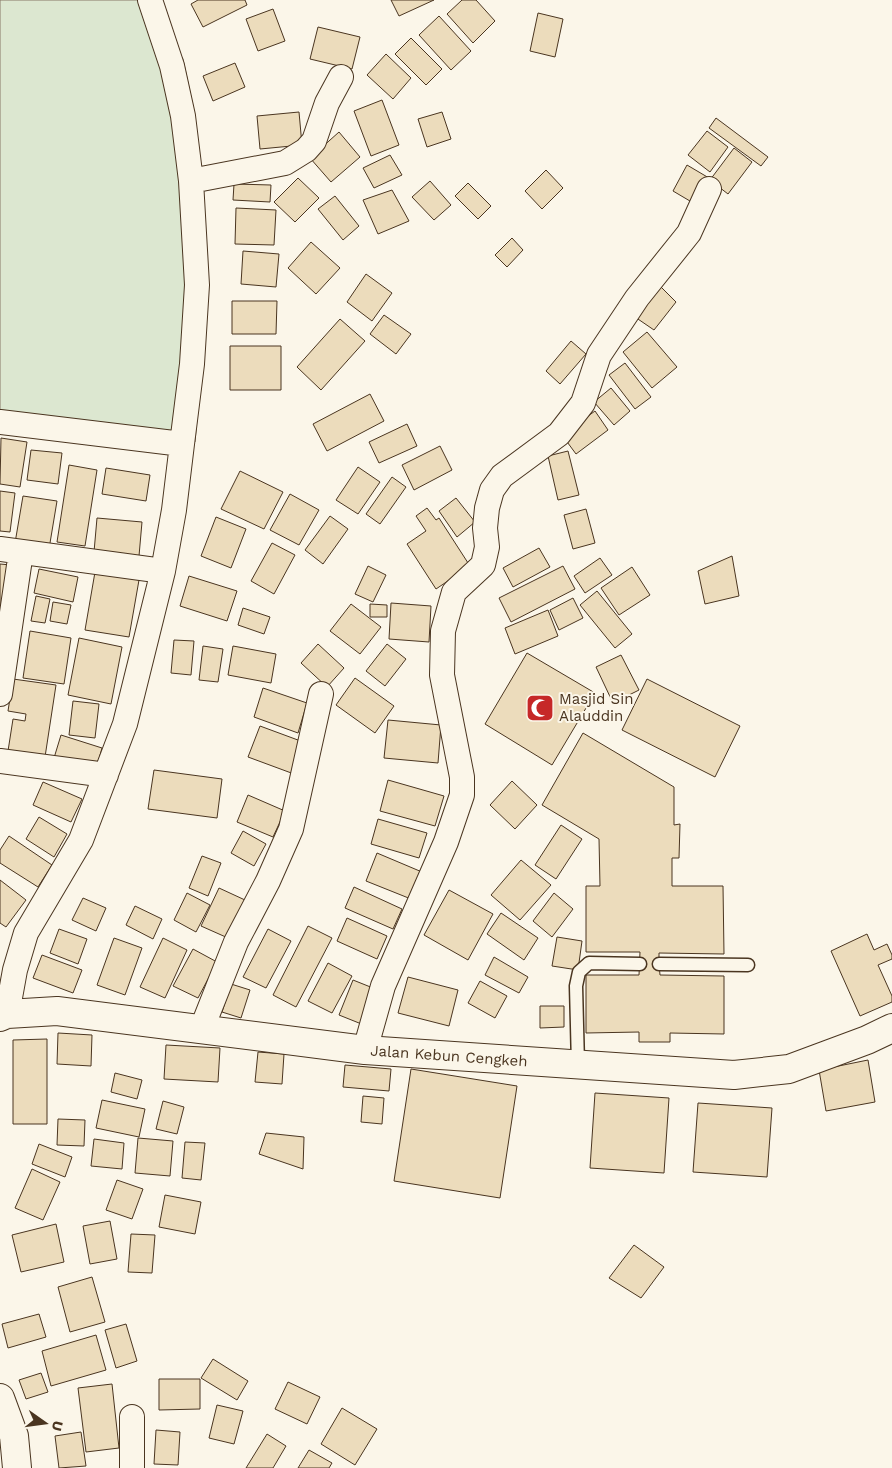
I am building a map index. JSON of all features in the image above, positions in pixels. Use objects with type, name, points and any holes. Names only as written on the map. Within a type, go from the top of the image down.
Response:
[{"type":"street","points":[[3,1016],[26,933],[81,840],[125,724],[163,571],[174,510],[192,364],[197,285],[190,181],[183,116],[172,66],[150,0]]},
{"type":"street","points":[[190,181],[285,163],[306,150],[314,141],[327,103],[341,77]]},
{"type":"street","points":[[365,1050],[383,986],[446,842],[462,795],[462,777],[442,675],[443,631],[454,592],[483,565],[487,547],[485,528],[487,508],[492,490],[502,476],[559,434],[583,403],[599,355],[637,298],[689,233],[709,189]]},
{"type":"street","points":[[0,422],[182,444]]},
{"type":"street","points":[[0,694],[10,550],[163,571]]},
{"type":"street","points":[[202,1028],[236,942],[268,881],[291,829],[321,694]]},
{"type":"street","points":[[0,761],[106,775]]},
{"type":"street","name":"Jalan Kebun Cengkeh","points":[[3,1016],[57,1011],[365,1050],[734,1075],[774,1072],[817,1059],[892,1028]]},
{"type":"street","points":[[0,1398],[14,1436],[17,1468]]},
{"type":"street","points":[[132,1417],[132,1468]]},
{"type":"lane","points":[[578,1065],[576,986],[579,972],[589,964],[640,964]]},
{"type":"lane","points":[[659,964],[748,965]]},
{"type":"green space","points":[[0,0],[155,0],[162,24],[183,59],[195,116],[204,204],[205,324],[195,442],[0,419]]},
{"type":"building","points":[[198,0],[245,0],[247,5],[203,27],[191,4]]},
{"type":"building","points":[[391,0],[434,0],[399,16]]},
{"type":"building","points":[[462,0],[476,0],[495,21],[473,43],[447,14]]},
{"type":"building","points":[[273,9],[285,41],[258,51],[246,19]]},
{"type":"building","points":[[538,13],[563,19],[555,57],[530,51]]},
{"type":"building","points":[[439,16],[471,51],[451,70],[419,35]]},
{"type":"building","points":[[318,27],[360,37],[352,69],[310,59]]},
{"type":"building","points":[[411,38],[442,69],[426,85],[395,54]]},
{"type":"building","points":[[386,54],[411,78],[393,99],[367,75]]},
{"type":"building","points":[[235,63],[245,87],[213,101],[203,76]]},
{"type":"building","points":[[382,100],[399,145],[371,156],[354,111]]},
{"type":"building","points":[[299,112],[302,145],[260,149],[257,116]]},
{"type":"building","points":[[442,112],[451,139],[427,147],[418,119]]},
{"type":"building","points":[[716,118],[768,157],[761,166],[709,128]]},
{"type":"building","points":[[707,131],[728,147],[710,172],[688,155]]},
{"type":"building","points":[[339,132],[360,157],[331,182],[310,158]]},
{"type":"building","points":[[734,148],[752,162],[728,194],[710,180]]},
{"type":"building","points":[[390,155],[402,175],[374,188],[363,168]]},
{"type":"building","points":[[687,165],[709,178],[695,204],[673,191]]},
{"type":"building","points":[[546,170],[563,188],[542,209],[525,191]]},
{"type":"building","points":[[298,178],[319,198],[295,222],[274,202]]},
{"type":"building","points":[[430,181],[451,205],[434,220],[412,197]]},
{"type":"building","points":[[468,183],[491,206],[478,219],[455,196]]},
{"type":"building","points":[[234,184],[271,185],[270,202],[233,200]]},
{"type":"building","points":[[392,190],[409,221],[378,234],[363,200]]},
{"type":"building","points":[[335,196],[359,226],[343,240],[318,209]]},
{"type":"building","points":[[236,208],[276,210],[274,245],[235,244]]},
{"type":"building","points":[[512,238],[523,250],[507,267],[495,255]]},
{"type":"building","points":[[311,242],[340,268],[316,294],[288,268]]},
{"type":"building","points":[[243,251],[279,254],[276,287],[241,284]]},
{"type":"building","points":[[366,274],[392,293],[372,321],[347,302]]},
{"type":"building","points":[[657,283],[676,302],[654,330],[635,317]]},
{"type":"building","points":[[232,301],[277,301],[276,334],[232,334]]},
{"type":"building","points":[[384,315],[411,334],[396,354],[370,334]]},
{"type":"building","points":[[340,319],[365,341],[321,390],[297,367]]},
{"type":"building","points":[[647,332],[677,367],[652,388],[623,352]]},
{"type":"building","points":[[571,341],[586,354],[560,384],[546,371]]},
{"type":"building","points":[[230,346],[281,346],[281,390],[230,390]]},
{"type":"building","points":[[625,363],[651,397],[635,409],[609,375]]},
{"type":"building","points":[[611,388],[630,411],[614,425],[594,402]]},
{"type":"building","points":[[370,394],[384,421],[327,451],[313,424]]},
{"type":"building","points":[[595,411],[608,430],[576,454],[562,435]]},
{"type":"building","points":[[407,424],[417,446],[379,463],[369,442]]},
{"type":"building","points":[[1,438],[27,442],[20,487],[0,484]]},
{"type":"building","points":[[440,446],[452,470],[414,490],[402,465]]},
{"type":"building","points":[[31,450],[62,453],[58,484],[27,480]]},
{"type":"building","points":[[568,451],[579,495],[558,500],[548,456]]},
{"type":"building","points":[[69,465],[97,470],[85,546],[57,542]]},
{"type":"building","points":[[358,467],[380,482],[358,514],[336,500]]},
{"type":"building","points":[[106,468],[150,475],[146,501],[102,494]]},
{"type":"building","points":[[240,471],[283,492],[264,529],[221,509]]},
{"type":"building","points":[[392,477],[406,487],[380,524],[366,514]]},
{"type":"building","points":[[0,491],[15,493],[10,532],[0,531]]},
{"type":"building","points":[[290,494],[319,510],[299,545],[270,530]]},
{"type":"building","points":[[23,496],[57,501],[49,549],[15,543]]},
{"type":"building","points":[[456,498],[475,522],[457,537],[439,511]]},
{"type":"building","points":[[427,508],[436,520],[439,518],[470,566],[436,589],[407,544],[426,531],[416,516]]},
{"type":"building","points":[[586,509],[595,543],[573,549],[564,515]]},
{"type":"building","points":[[330,516],[348,529],[323,564],[305,550]]},
{"type":"building","points":[[216,517],[246,529],[231,568],[201,556]]},
{"type":"building","points":[[97,518],[142,522],[139,556],[94,552]]},
{"type":"building","points":[[272,543],[295,555],[274,594],[251,581]]},
{"type":"building","points":[[539,548],[550,567],[513,587],[503,568]]},
{"type":"building","points":[[732,556],[739,596],[705,604],[698,571]]},
{"type":"building","points":[[600,558],[612,575],[585,593],[574,576]]},
{"type":"building","points":[[0,564],[11,565],[6,608],[0,607]]},
{"type":"building","points":[[368,566],[386,575],[373,602],[355,594]]},
{"type":"building","points":[[563,566],[575,589],[511,622],[499,598]]},
{"type":"building","points":[[632,567],[650,595],[619,615],[601,588]]},
{"type":"building","points":[[39,569],[78,577],[73,602],[34,593]]},
{"type":"building","points":[[95,572],[139,580],[129,637],[85,630]]},
{"type":"building","points":[[189,576],[237,591],[227,621],[180,606]]},
{"type":"building","points":[[597,591],[632,634],[615,648],[580,605]]},
{"type":"building","points":[[36,596],[50,599],[45,623],[31,621]]},
{"type":"building","points":[[573,598],[583,618],[559,630],[550,610]]},
{"type":"building","points":[[53,602],[71,605],[67,624],[50,621]]},
{"type":"building","points":[[391,603],[431,606],[429,642],[389,639]]},
{"type":"building","points":[[351,604],[381,627],[360,654],[330,631]]},
{"type":"building","points":[[370,604],[387,605],[387,617],[370,617]]},
{"type":"building","points":[[243,608],[270,617],[264,634],[238,625]]},
{"type":"building","points":[[548,610],[558,636],[515,654],[505,628]]},
{"type":"building","points":[[30,631],[71,638],[64,684],[23,678]]},
{"type":"building","points":[[79,638],[122,647],[111,704],[68,695]]},
{"type":"building","points":[[174,640],[194,641],[191,675],[171,673]]},
{"type":"building","points":[[318,644],[344,668],[327,687],[301,663]]},
{"type":"building","points":[[387,644],[406,659],[385,686],[366,671]]},
{"type":"building","points":[[203,646],[223,649],[218,682],[199,680]]},
{"type":"building","points":[[233,646],[276,654],[271,683],[228,675]]},
{"type":"building","name":"Masjid Sin Alauddin","points":[[527,653],[595,693],[552,765],[485,724]]},
{"type":"building","points":[[621,655],[639,690],[613,703],[596,667]]},
{"type":"building","points":[[355,678],[394,706],[375,733],[336,705]]},
{"type":"building","points":[[13,679],[56,685],[45,757],[8,751],[13,719],[25,721],[26,714],[8,711]]},
{"type":"building","points":[[647,679],[740,726],[715,777],[622,730]]},
{"type":"building","points":[[263,688],[307,703],[298,733],[254,717]]},
{"type":"building","points":[[73,701],[99,704],[95,738],[69,735]]},
{"type":"building","points":[[388,720],[441,725],[438,763],[384,758]]},
{"type":"building","points":[[260,726],[306,743],[294,774],[248,757]]},
{"type":"building","points":[[583,733],[674,787],[674,825],[680,824],[679,858],[672,858],[672,886],[723,886],[724,954],[659,953],[659,964],[660,975],[724,976],[724,1034],[670,1033],[670,1042],[639,1042],[639,1032],[586,1033],[586,975],[639,975],[640,952],[586,952],[586,886],[600,886],[599,839],[542,805]]},
{"type":"building","points":[[61,735],[102,748],[96,770],[54,758]]},
{"type":"building","points":[[154,770],[222,779],[217,818],[148,809]]},
{"type":"building","points":[[388,780],[444,796],[435,826],[380,811]]},
{"type":"building","points":[[512,781],[537,805],[515,829],[490,805]]},
{"type":"building","points":[[43,782],[82,799],[71,822],[33,805]]},
{"type":"building","points":[[248,795],[285,811],[273,837],[237,822]]},
{"type":"building","points":[[39,817],[67,834],[54,857],[26,839]]},
{"type":"building","points":[[378,819],[427,833],[419,858],[371,844]]},
{"type":"building","points":[[561,825],[582,839],[556,879],[535,865]]},
{"type":"building","points":[[243,831],[266,844],[254,866],[231,853]]},
{"type":"building","points":[[9,836],[52,865],[38,887],[0,863],[0,850]]},
{"type":"building","points":[[377,853],[422,872],[411,899],[366,881]]},
{"type":"building","points":[[202,856],[221,863],[208,896],[189,888]]},
{"type":"building","points":[[521,860],[551,885],[520,920],[491,895]]},
{"type":"building","points":[[0,880],[26,900],[6,927],[0,923]]},
{"type":"building","points":[[354,887],[402,909],[393,929],[345,908]]},
{"type":"building","points":[[219,888],[245,900],[228,938],[201,926]]},
{"type":"building","points":[[449,890],[493,914],[468,960],[424,935]]},
{"type":"building","points":[[187,893],[210,905],[196,932],[174,920]]},
{"type":"building","points":[[554,893],[573,909],[552,937],[533,921]]},
{"type":"building","points":[[83,898],[106,908],[96,931],[72,920]]},
{"type":"building","points":[[135,906],[162,919],[153,939],[126,925]]},
{"type":"building","points":[[501,913],[538,938],[524,960],[487,934]]},
{"type":"building","points":[[347,918],[387,936],[377,959],[337,941]]},
{"type":"building","points":[[308,926],[332,938],[296,1007],[273,995]]},
{"type":"building","points":[[59,929],[87,939],[78,964],[50,953]]},
{"type":"building","points":[[268,929],[291,941],[266,988],[243,977]]},
{"type":"building","points":[[867,934],[874,950],[887,944],[892,955],[892,959],[878,965],[892,996],[892,1002],[860,1016],[831,951]]},
{"type":"building","points":[[557,937],[582,941],[578,970],[552,966]]},
{"type":"building","points":[[114,938],[142,948],[125,995],[97,985]]},
{"type":"building","points":[[163,938],[187,950],[165,998],[140,987]]},
{"type":"building","points":[[193,949],[217,962],[198,998],[173,986]]},
{"type":"building","points":[[42,955],[82,970],[73,993],[33,978]]},
{"type":"building","points":[[494,957],[528,977],[519,993],[485,975]]},
{"type":"building","points":[[328,963],[352,976],[332,1013],[308,1001]]},
{"type":"building","points":[[408,977],[458,990],[449,1026],[398,1013]]},
{"type":"building","points":[[353,980],[378,990],[364,1025],[339,1015]]},
{"type":"building","points":[[480,981],[507,996],[495,1018],[468,1003]]},
{"type":"building","points":[[231,984],[250,990],[241,1018],[222,1012]]},
{"type":"building","points":[[540,1006],[564,1006],[564,1027],[540,1028]]},
{"type":"building","points":[[58,1033],[92,1035],[91,1066],[57,1064]]},
{"type":"building","points":[[47,1039],[47,1124],[13,1124],[13,1040]]},
{"type":"building","points":[[166,1045],[220,1048],[218,1082],[164,1079]]},
{"type":"building","points":[[258,1052],[284,1054],[282,1084],[255,1082]]},
{"type":"building","points":[[868,1060],[875,1102],[826,1111],[819,1070]]},
{"type":"building","points":[[345,1065],[391,1069],[389,1091],[343,1087]]},
{"type":"building","points":[[411,1069],[517,1086],[500,1198],[394,1181]]},
{"type":"building","points":[[115,1073],[142,1080],[137,1099],[111,1092]]},
{"type":"building","points":[[595,1093],[669,1098],[664,1173],[590,1168]]},
{"type":"building","points":[[363,1096],[384,1098],[382,1124],[361,1122]]},
{"type":"building","points":[[102,1100],[145,1109],[139,1137],[96,1128]]},
{"type":"building","points":[[163,1101],[184,1107],[177,1134],[156,1129]]},
{"type":"building","points":[[698,1103],[772,1108],[767,1177],[693,1172]]},
{"type":"building","points":[[58,1119],[85,1120],[84,1146],[57,1145]]},
{"type":"building","points":[[266,1133],[304,1137],[303,1169],[259,1154]]},
{"type":"building","points":[[138,1138],[173,1141],[170,1176],[135,1173]]},
{"type":"building","points":[[94,1139],[124,1143],[122,1169],[91,1166]]},
{"type":"building","points":[[185,1142],[205,1143],[201,1180],[182,1178]]},
{"type":"building","points":[[39,1144],[72,1157],[65,1177],[32,1164]]},
{"type":"building","points":[[32,1169],[60,1182],[43,1220],[15,1208]]},
{"type":"building","points":[[117,1180],[143,1189],[132,1219],[106,1210]]},
{"type":"building","points":[[165,1195],[201,1202],[195,1234],[159,1227]]},
{"type":"building","points":[[110,1221],[117,1259],[90,1264],[83,1226]]},
{"type":"building","points":[[56,1224],[64,1262],[21,1272],[12,1235]]},
{"type":"building","points":[[131,1234],[155,1235],[152,1273],[128,1272]]},
{"type":"building","points":[[634,1245],[664,1267],[641,1298],[609,1278]]},
{"type":"building","points":[[92,1277],[105,1322],[70,1332],[58,1287]]},
{"type":"building","points":[[39,1314],[46,1337],[8,1348],[2,1324]]},
{"type":"building","points":[[126,1324],[137,1361],[116,1368],[105,1330]]},
{"type":"building","points":[[96,1335],[106,1370],[51,1386],[42,1351]]},
{"type":"building","points":[[213,1359],[248,1381],[237,1400],[201,1378]]},
{"type":"building","points":[[41,1373],[48,1392],[26,1399],[19,1380]]},
{"type":"building","points":[[159,1379],[200,1379],[200,1409],[159,1410]]},
{"type":"building","points":[[288,1382],[320,1397],[307,1424],[275,1409]]},
{"type":"building","points":[[112,1384],[119,1448],[86,1452],[78,1388]]},
{"type":"building","points":[[217,1405],[243,1411],[234,1444],[209,1438]]},
{"type":"building","points":[[342,1408],[377,1429],[355,1465],[321,1444]]},
{"type":"building","points":[[156,1430],[180,1432],[178,1465],[154,1464]]},
{"type":"building","points":[[81,1432],[86,1466],[59,1468],[55,1436]]},
{"type":"building","points":[[267,1434],[286,1446],[273,1468],[246,1468]]},
{"type":"building","points":[[309,1450],[332,1463],[329,1468],[298,1468]]},
{"type":"place","name":"Masjid Sin Alauddin","points":[[540,708]]}]
